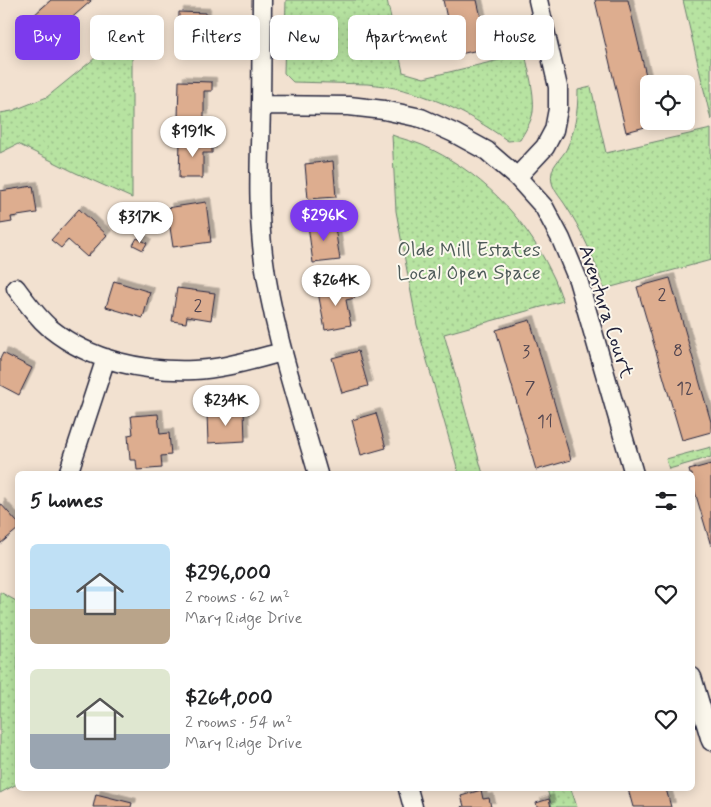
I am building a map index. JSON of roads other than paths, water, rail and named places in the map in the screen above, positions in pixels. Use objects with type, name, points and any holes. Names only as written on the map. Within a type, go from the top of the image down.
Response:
[{"type":"street","points":[[262,0],[259,174],[263,254],[270,296],[283,352],[317,471]]},
{"type":"street","points":[[517,177],[545,147],[554,130],[558,109],[558,87],[538,0]]},
{"type":"street","name":"Aventura Court","points":[[261,105],[349,106],[384,110],[421,118],[487,151],[517,177],[544,207],[561,239],[578,280],[633,471]]},
{"type":"street","points":[[16,288],[32,310],[51,328],[74,344],[106,358],[135,367],[162,370],[195,370],[231,365],[283,352]]},
{"type":"street","points":[[69,471],[106,358]]},
{"type":"street","points":[[695,687],[711,741]]},
{"type":"street","points":[[409,791],[413,807]]},
{"type":"park label","name":"Olde Mill Estates Local Open Space","points":[[469,260]]}]
